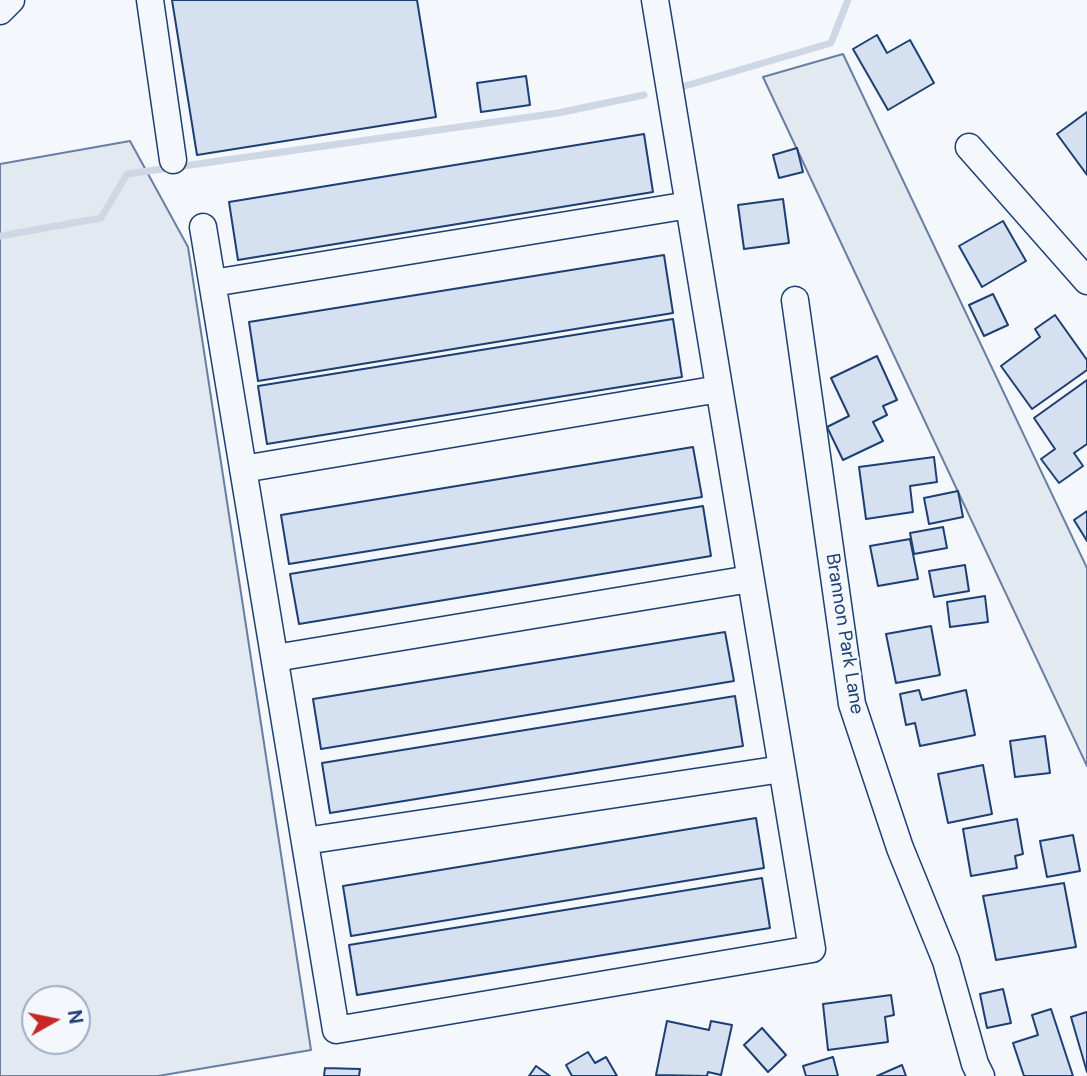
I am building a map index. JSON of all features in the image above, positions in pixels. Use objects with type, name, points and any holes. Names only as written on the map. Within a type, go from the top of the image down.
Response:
[{"type":"street","points":[[0,11],[11,0]]},
{"type":"street","points":[[150,0],[173,160]]},
{"type":"street","points":[[203,227],[336,1030],[812,949],[655,0]]},
{"type":"street","points":[[970,147],[1087,281]]},
{"type":"street","points":[[213,283],[689,205]]},
{"type":"street","name":"Brannon Park Lane","points":[[796,300],[852,704],[900,848],[947,961],[975,1064],[981,1076]]},
{"type":"street","points":[[243,469],[719,389]]},
{"type":"street","points":[[275,658],[750,579]]},
{"type":"street","points":[[305,841],[782,769]]},
{"type":"shaded area","points":[[843,54],[1087,568],[1087,766],[763,77]]},
{"type":"shaded area","points":[[130,141],[188,247],[311,1050],[158,1076],[0,1076],[0,164]]},
{"type":"building","points":[[172,0],[417,0],[436,117],[197,155]]},
{"type":"building","points":[[877,35],[887,53],[910,40],[934,83],[888,110],[853,49]]},
{"type":"building","points":[[526,76],[530,105],[481,112],[477,83]]},
{"type":"building","points":[[1087,112],[1087,175],[1057,134]]},
{"type":"building","points":[[644,134],[653,192],[238,260],[229,202]]},
{"type":"building","points":[[797,148],[803,172],[779,178],[773,155]]},
{"type":"building","points":[[783,199],[789,243],[744,249],[738,205]]},
{"type":"building","points":[[1003,221],[1026,261],[982,287],[959,246]]},
{"type":"building","points":[[664,255],[673,313],[258,381],[249,322]]},
{"type":"building","points":[[993,294],[1008,325],[984,336],[969,305]]},
{"type":"building","points":[[1055,315],[1087,360],[1087,370],[1032,409],[1001,366],[1040,337],[1035,329]]},
{"type":"building","points":[[673,319],[682,377],[267,444],[258,386]]},
{"type":"building","points":[[877,356],[897,400],[883,406],[887,415],[873,422],[883,441],[843,460],[827,427],[849,416],[831,378]]},
{"type":"building","points":[[1087,380],[1087,444],[1074,453],[1083,466],[1059,483],[1041,459],[1055,449],[1034,418]]},
{"type":"building","points":[[693,447],[702,497],[289,564],[281,515]]},
{"type":"building","points":[[934,457],[937,482],[910,486],[913,512],[866,519],[859,467]]},
{"type":"building","points":[[958,491],[963,517],[929,524],[924,498]]},
{"type":"building","points":[[703,506],[711,556],[299,624],[290,574]]},
{"type":"building","points":[[1087,511],[1087,541],[1074,520]]},
{"type":"building","points":[[943,527],[947,548],[914,554],[910,533]]},
{"type":"building","points":[[910,539],[918,579],[878,586],[870,546]]},
{"type":"building","points":[[965,565],[969,591],[934,597],[929,571]]},
{"type":"building","points":[[985,596],[988,622],[950,627],[947,602]]},
{"type":"building","points":[[931,626],[940,675],[896,683],[886,634]]},
{"type":"building","points":[[725,632],[734,681],[321,749],[313,699]]},
{"type":"building","points":[[919,690],[922,700],[966,690],[975,735],[920,746],[915,723],[906,725],[900,694]]},
{"type":"building","points":[[735,696],[743,746],[330,813],[322,763]]},
{"type":"building","points":[[1045,736],[1050,773],[1015,777],[1010,741]]},
{"type":"building","points":[[983,765],[992,814],[948,823],[938,774]]},
{"type":"building","points":[[756,818],[764,868],[351,936],[343,886]]},
{"type":"building","points":[[1017,819],[1023,854],[1015,856],[1017,868],[971,876],[963,829]]},
{"type":"building","points":[[1073,835],[1080,871],[1047,877],[1040,841]]},
{"type":"building","points":[[762,878],[770,928],[357,995],[349,945]]},
{"type":"building","points":[[1064,883],[1076,947],[996,960],[983,896]]},
{"type":"building","points":[[1003,989],[1011,1023],[987,1028],[980,994]]},
{"type":"building","points":[[891,995],[894,1015],[885,1017],[888,1042],[828,1050],[823,1004]]},
{"type":"building","points":[[1051,1009],[1073,1076],[1024,1076],[1013,1043],[1038,1035],[1032,1015]]},
{"type":"building","points":[[1087,1012],[1087,1072],[1071,1017]]},
{"type":"building","points":[[667,1021],[709,1030],[711,1021],[732,1025],[721,1075],[708,1072],[707,1076],[656,1075]]},
{"type":"building","points":[[762,1028],[786,1055],[768,1072],[744,1045]]},
{"type":"building","points":[[588,1052],[595,1063],[606,1057],[617,1076],[572,1076],[566,1065]]},
{"type":"building","points":[[833,1057],[838,1076],[806,1076],[803,1066]]},
{"type":"building","points":[[902,1065],[906,1076],[877,1076]]},
{"type":"building","points":[[536,1066],[550,1076],[529,1076]]},
{"type":"building","points":[[325,1068],[360,1069],[359,1076],[324,1076]]},
{"type":"waterway","points":[[685,86],[831,43],[848,0]]},
{"type":"waterway","points":[[0,236],[101,218],[127,174],[558,113],[644,95]]}]
